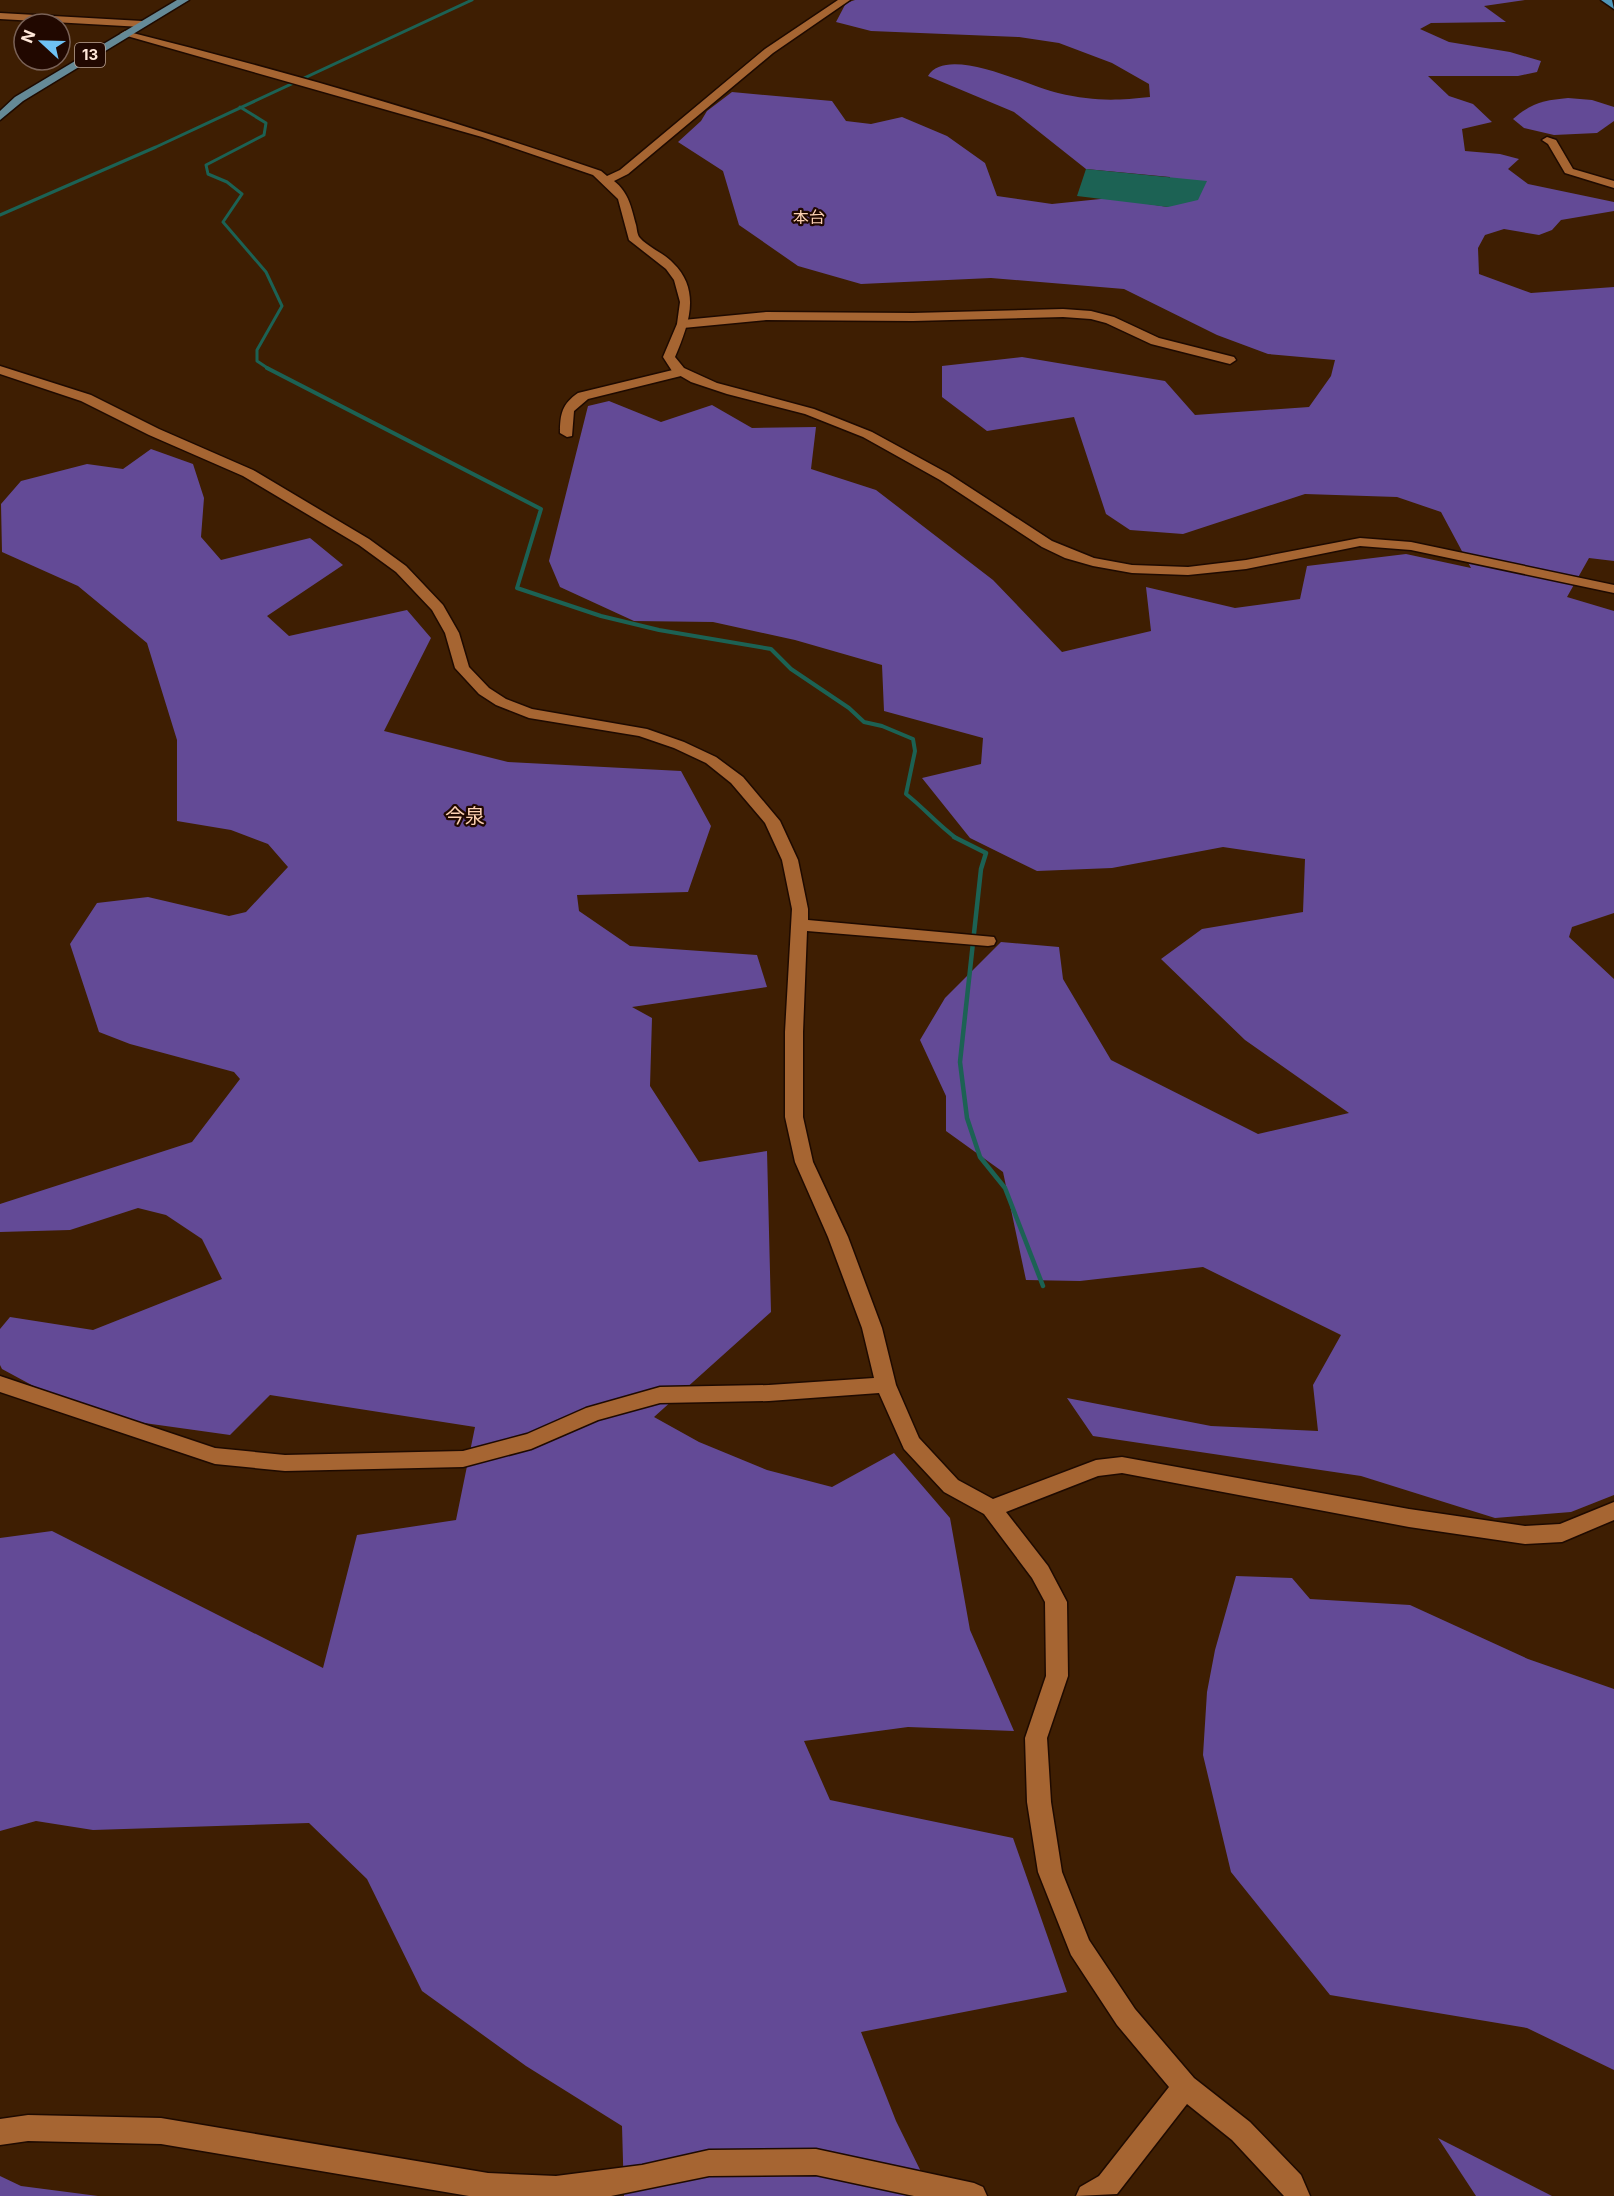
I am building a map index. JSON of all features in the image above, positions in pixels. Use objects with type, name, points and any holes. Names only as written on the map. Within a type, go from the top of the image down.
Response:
[{"type":"highway","points":[[1606,0],[1614,6]]},
{"type":"main road","name":"13","points":[[0,117],[19,99],[184,0]]},
{"type":"street","points":[[607,180],[624,172],[769,51],[845,0]]},
{"type":"street","points":[[0,16],[142,24]]},
{"type":"street","points":[[125,34],[287,77],[507,141],[597,173],[620,191],[633,238],[670,266],[680,280],[686,302],[683,324],[669,357],[673,365],[681,372],[717,386],[824,416],[866,433],[974,495],[1040,539],[1070,555],[1133,569],[1209,570],[1360,542],[1383,542],[1614,589]]},
{"type":"street","points":[[1547,140],[1552,142],[1569,171],[1614,185]]},
{"type":"street","points":[[683,324],[766,316],[913,317],[1063,313],[1091,315],[1110,320],[1155,341],[1230,360]]},
{"type":"street","points":[[0,370],[86,398],[154,432],[248,473],[364,542],[401,569],[438,608],[452,633],[462,668],[484,691],[501,702],[530,713],[642,732],[711,760],[737,780],[762,806],[779,833],[790,860],[796,886],[800,924],[794,1032],[794,1117],[804,1162],[838,1237],[872,1328],[886,1385],[911,1443],[951,1486],[991,1508],[1040,1572],[1056,1602],[1057,1676],[1036,1738],[1039,1802],[1050,1872],[1080,1947],[1126,2017],[1185,2087],[1240,2132],[1292,2184],[1297,2196]]},
{"type":"street","points":[[567,433],[566,412],[569,404],[583,396],[681,372]]},
{"type":"street","points":[[800,924],[988,941]]},
{"type":"street","points":[[0,1384],[215,1456],[285,1463],[463,1459],[531,1441],[593,1414],[660,1395],[769,1393],[886,1385]]},
{"type":"street","points":[[991,1508],[1096,1468],[1122,1465],[1409,1518],[1525,1536],[1562,1533],[1614,1511]]},
{"type":"street","points":[[1089,2196],[1108,2185],[1185,2087]]},
{"type":"street","points":[[0,2132],[28,2128],[161,2131],[521,2192],[593,2186],[709,2163],[816,2162],[974,2196]]},
{"type":"shaded area","points":[[855,0],[1525,0],[1484,6],[1506,22],[1431,23],[1420,29],[1449,42],[1510,52],[1541,61],[1537,72],[1518,76],[1428,76],[1449,96],[1473,104],[1492,122],[1462,129],[1465,151],[1500,154],[1519,159],[1508,169],[1528,184],[1614,202],[1614,211],[1561,220],[1552,230],[1539,235],[1504,229],[1485,235],[1478,248],[1479,274],[1531,293],[1614,287],[1614,561],[1589,558],[1567,597],[1614,611],[1614,913],[1572,927],[1569,937],[1614,979],[1614,1495],[1571,1512],[1495,1518],[1361,1476],[1093,1436],[1067,1398],[1211,1426],[1318,1431],[1313,1385],[1341,1335],[1203,1267],[1080,1281],[1026,1280],[1003,1172],[946,1131],[946,1096],[920,1040],[945,998],[1001,942],[1059,947],[1063,979],[1111,1060],[1258,1134],[1349,1113],[1245,1040],[1161,959],[1202,929],[1303,912],[1305,859],[1223,847],[1112,868],[1037,871],[970,838],[922,778],[981,764],[983,738],[884,711],[882,665],[795,640],[713,622],[634,621],[560,587],[549,561],[588,406],[609,401],[661,422],[712,405],[752,428],[816,427],[811,469],[876,490],[993,580],[1062,652],[1151,631],[1146,587],[1235,608],[1300,599],[1307,566],[1406,554],[1471,568],[1441,512],[1397,497],[1305,494],[1183,534],[1130,530],[1106,514],[1074,417],[987,431],[942,397],[942,366],[1022,357],[1165,381],[1195,415],[1309,407],[1331,376],[1335,360],[1268,354],[1217,335],[1124,289],[991,278],[861,284],[798,266],[739,225],[723,171],[678,142],[701,121],[707,111],[732,92],[832,101],[846,121],[871,124],[902,117],[947,136],[985,163],[997,196],[1052,204],[1110,198],[1168,207],[1170,177],[1086,169],[1014,112],[928,76],[938,67],[952,64],[970,66],[990,70],[1058,93],[1104,100],[1150,97],[1149,84],[1112,63],[1059,43],[1019,37],[871,31],[836,22],[846,3]]},
{"type":"shaded area","points":[[1568,98],[1592,100],[1614,107],[1614,121],[1597,133],[1554,135],[1524,128],[1513,119],[1539,103]]},
{"type":"shaded area","points":[[151,449],[193,464],[204,498],[201,537],[221,560],[310,538],[343,565],[267,616],[289,636],[407,610],[431,638],[384,731],[508,762],[681,771],[711,826],[688,892],[577,895],[579,911],[630,946],[757,955],[767,987],[632,1007],[652,1018],[650,1086],[699,1162],[767,1151],[771,1312],[654,1417],[699,1442],[767,1470],[832,1487],[894,1453],[950,1518],[970,1630],[1014,1731],[908,1727],[804,1741],[830,1800],[1013,1838],[1067,1992],[861,2032],[896,2121],[933,2196],[624,2196],[622,2126],[526,2066],[422,1991],[367,1879],[309,1823],[93,1830],[36,1821],[0,1831],[0,1538],[52,1531],[323,1668],[357,1535],[456,1520],[475,1427],[270,1395],[230,1435],[87,1415],[2,1369],[0,1365],[0,1329],[10,1317],[93,1330],[222,1279],[202,1239],[166,1215],[138,1208],[70,1230],[0,1232],[0,1204],[192,1142],[240,1079],[234,1072],[130,1044],[99,1032],[70,944],[97,903],[148,897],[229,916],[246,912],[288,867],[268,844],[231,830],[177,821],[177,740],[147,643],[78,586],[2,552],[1,504],[21,481],[87,464],[123,469]]},
{"type":"shaded area","points":[[1236,1576],[1292,1578],[1310,1599],[1410,1605],[1528,1659],[1614,1689],[1614,2070],[1527,2028],[1330,1995],[1231,1872],[1203,1755],[1207,1692],[1215,1650]]},
{"type":"shaded area","points":[[1438,2138],[1552,2196],[1476,2196]]},
{"type":"shaded area","points":[[0,2176],[21,2186],[98,2196],[0,2196]]},
{"type":"water","points":[[1086,169],[1207,181],[1198,200],[1168,207],[1077,196]]},
{"type":"waterway","points":[[241,108],[472,0]]},
{"type":"waterway","points":[[0,215],[241,108]]},
{"type":"waterway","points":[[241,108],[266,123],[264,135],[206,165],[208,174],[227,182],[242,194],[223,222],[266,272],[282,306],[257,350],[257,361],[269,369]]},
{"type":"waterway","points":[[267,368],[541,509],[517,588],[601,616],[659,630],[771,649],[791,669],[849,708],[864,722],[882,726],[913,739],[915,751],[906,794],[956,838]]},
{"type":"waterway","points":[[956,838],[986,853],[981,869],[960,1062],[967,1118],[980,1157],[1005,1188],[1043,1286]]},
{"type":"district","name":"本台","points":[[809,217]]},
{"type":"district","name":"今泉","points":[[465,816]]}]
